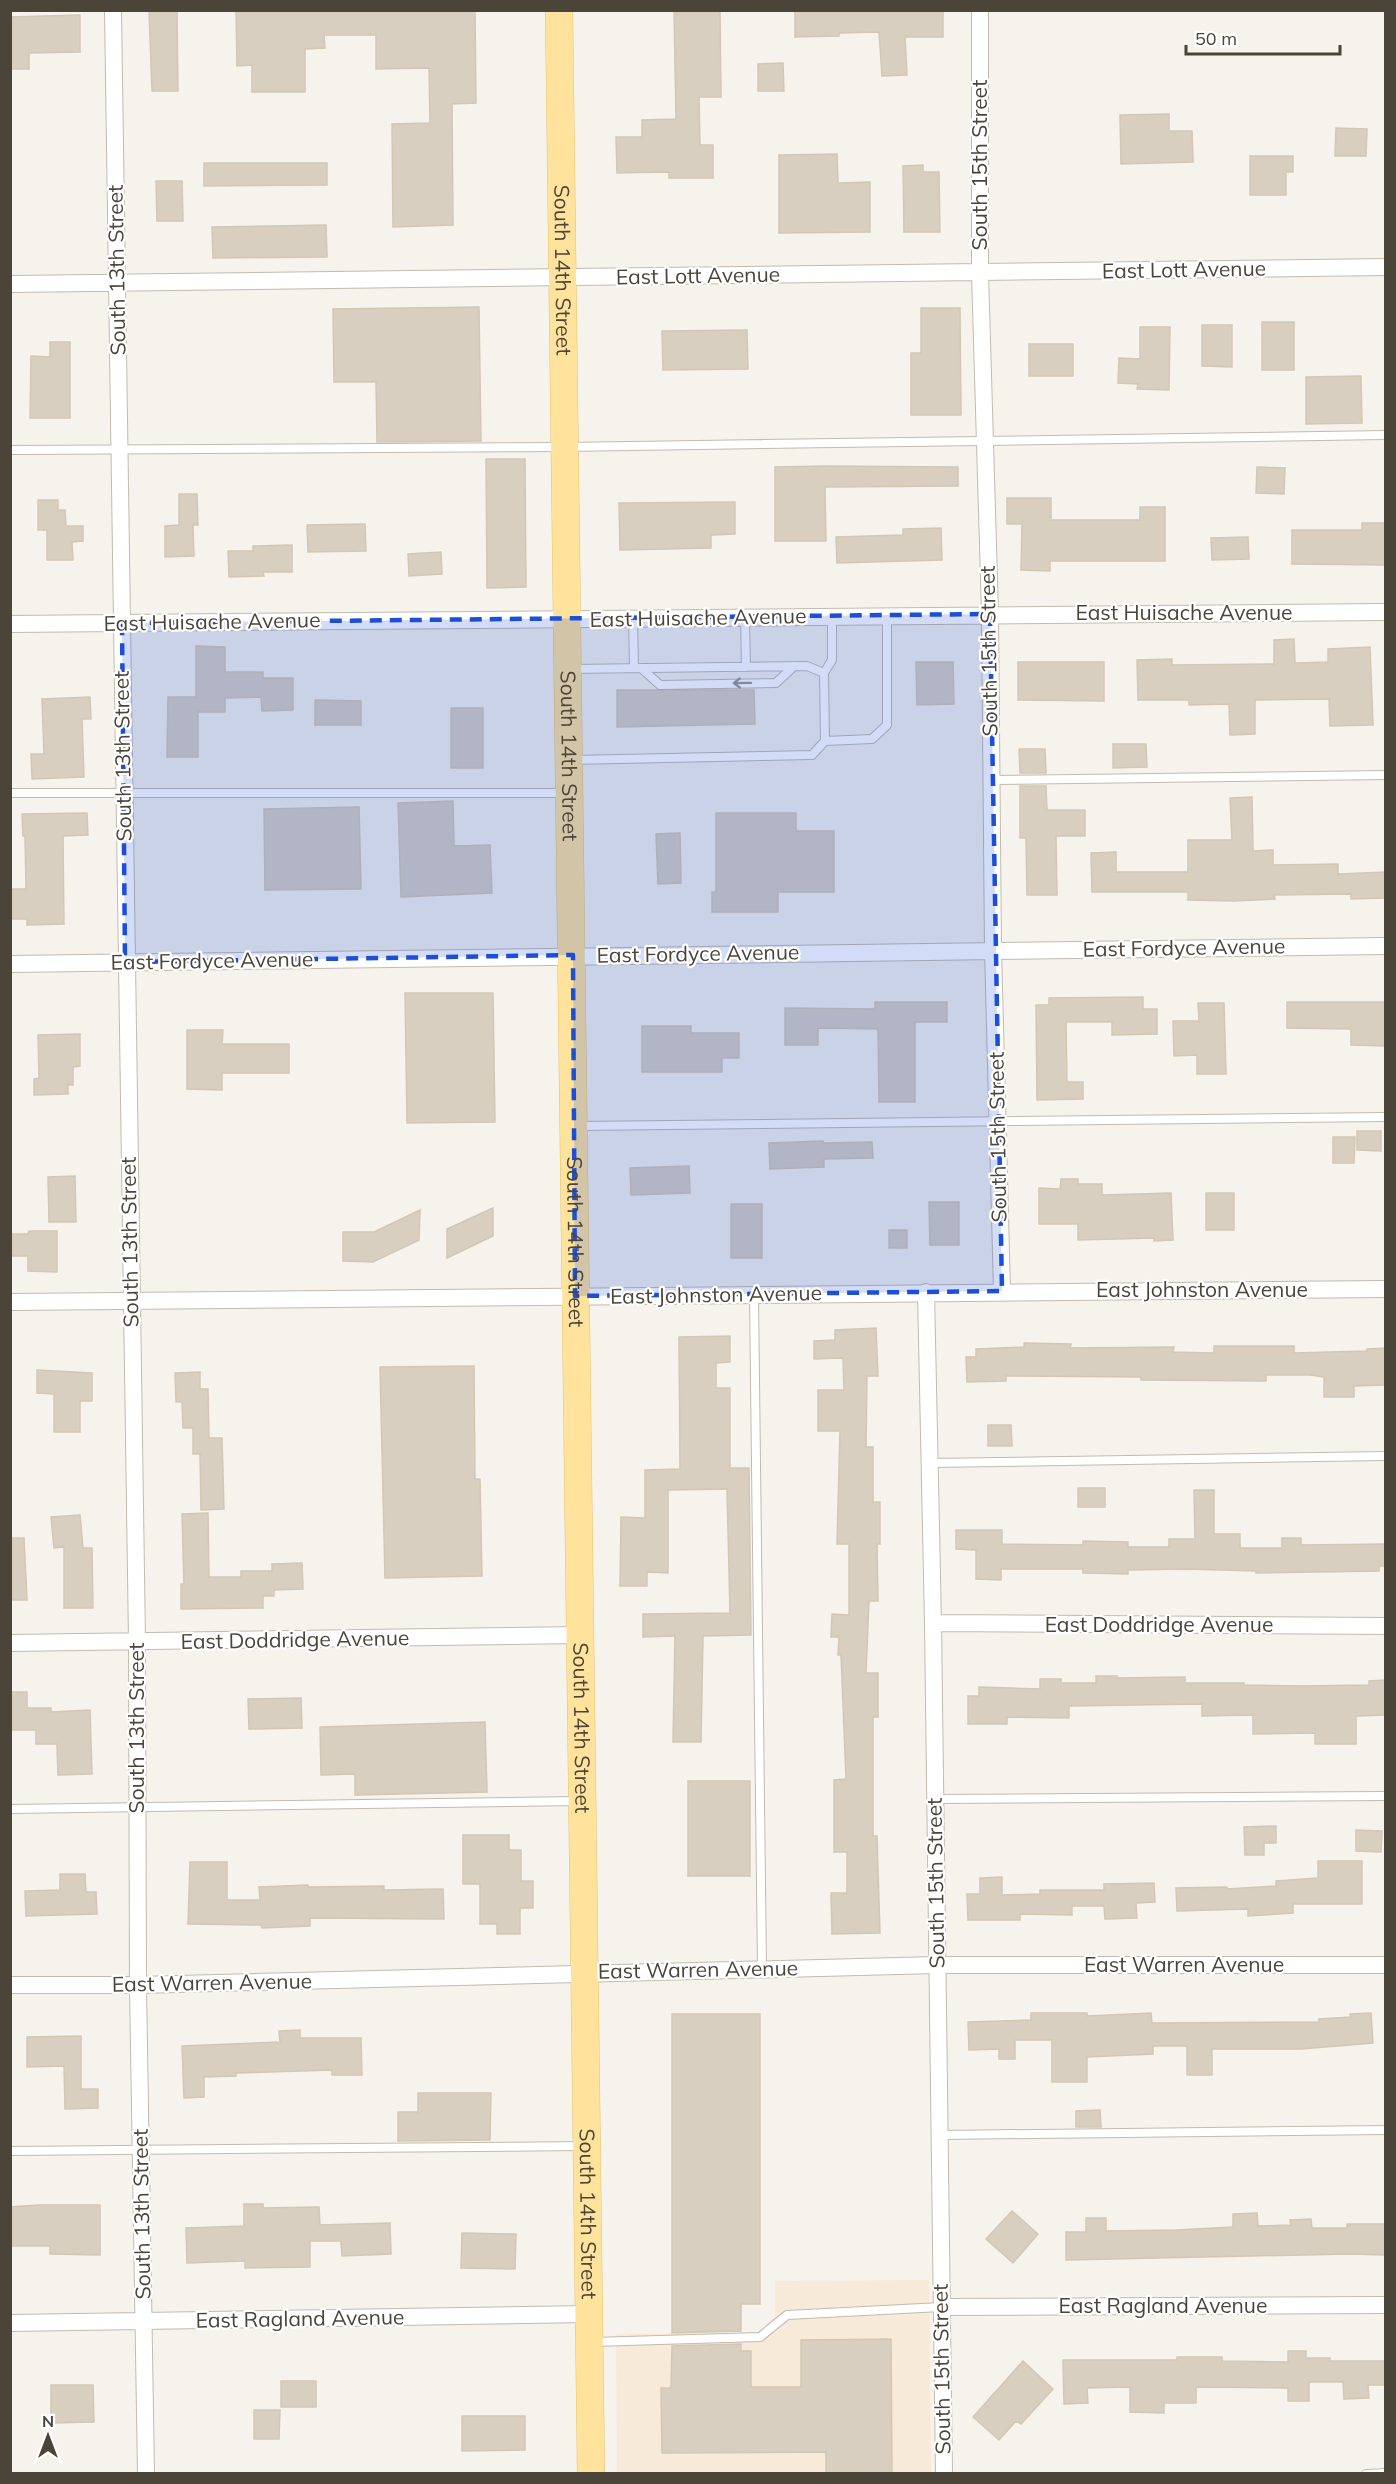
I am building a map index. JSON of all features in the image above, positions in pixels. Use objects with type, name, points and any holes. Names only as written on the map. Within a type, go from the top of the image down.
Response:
[{"type":"main road","name":"South 14th Street","points":[[559,10],[591,2474]]},
{"type":"street","name":"South 13th Street","points":[[113,10],[125,962],[137,1642],[138,1985],[146,2474]]},
{"type":"street","name":"South 15th Street","points":[[980,10],[980,273],[990,614],[993,950],[1002,1291]]},
{"type":"street","name":"East Lott Avenue","points":[[10,284],[1386,267]]},
{"type":"street","name":"East Huisache Avenue","points":[[10,624],[1386,612]]},
{"type":"street","name":"East Fordyce Avenue","points":[[10,964],[1386,946]]},
{"type":"street","name":"East Johnston Avenue","points":[[10,1302],[1386,1288]]},
{"type":"street","name":"South 15th Street","points":[[926,1292],[933,1623],[944,2474]]},
{"type":"street","name":"East Doddridge Avenue","points":[[933,1623],[1386,1626]]},
{"type":"street","name":"East Doddridge Avenue","points":[[10,1643],[580,1635]]},
{"type":"street","name":"East Warren Avenue","points":[[10,1985],[138,1985],[937,1965],[1386,1965]]},
{"type":"street","name":"East Ragland Avenue","points":[[941,2307],[1386,2305]]},
{"type":"street","name":"East Ragland Avenue","points":[[10,2323],[589,2314]]},
{"type":"lane","points":[[10,450],[565,447],[1386,435]]},
{"type":"lane","points":[[825,741],[872,739],[887,725],[887,615]]},
{"type":"lane","points":[[569,760],[812,755],[825,741],[824,673],[832,660],[832,616]]},
{"type":"lane","points":[[746,617],[746,667]]},
{"type":"lane","points":[[633,618],[638,669],[660,685],[776,683],[794,666]]},
{"type":"lane","points":[[568,669],[807,666],[824,673]]},
{"type":"lane","points":[[991,780],[1386,775]]},
{"type":"lane","points":[[10,794],[570,792]]},
{"type":"lane","points":[[573,1126],[1386,1117]]},
{"type":"lane","points":[[754,1294],[762,1969]]},
{"type":"lane","points":[[930,1463],[1386,1456]]},
{"type":"lane","points":[[935,1799],[1386,1796]]},
{"type":"lane","points":[[10,1809],[583,1801]]},
{"type":"lane","points":[[939,2135],[1386,2130]]},
{"type":"lane","points":[[10,2151],[587,2145]]},
{"type":"lane","points":[[589,2342],[760,2337],[787,2315],[941,2307]]},
{"type":"lane","points":[[1366,2474],[1386,2473]]},
{"type":"highlighted area","points":[[990,614],[1002,1291],[575,1296],[573,955],[125,962],[122,623]]},
{"type":"shaded area","points":[[929,2280],[931,2473],[617,2473],[616,2334],[758,2333],[775,2316],[775,2281]]},
{"type":"building","points":[[149,10],[177,10],[178,91],[152,91]]},
{"type":"building","points":[[236,10],[475,10],[476,103],[452,104],[453,225],[393,227],[392,124],[430,123],[429,68],[376,69],[376,35],[324,35],[325,48],[305,49],[305,92],[252,92],[252,65],[237,66]]},
{"type":"building","points":[[674,10],[720,10],[721,97],[699,97],[700,145],[713,145],[713,178],[669,178],[669,172],[617,173],[616,137],[642,137],[642,120],[676,119]]},
{"type":"building","points":[[795,10],[943,10],[943,37],[905,37],[907,75],[882,76],[879,32],[795,37]]},
{"type":"building","points":[[80,15],[80,52],[29,53],[29,69],[10,69],[10,17]]},
{"type":"building","points":[[783,63],[784,91],[758,91],[758,64]]},
{"type":"building","points":[[1169,114],[1169,131],[1192,131],[1193,162],[1121,164],[1120,115]]},
{"type":"building","points":[[1336,128],[1367,129],[1366,156],[1335,156]]},
{"type":"building","points":[[837,154],[838,183],[870,182],[870,232],[779,233],[779,155]]},
{"type":"building","points":[[1250,156],[1293,156],[1293,172],[1286,172],[1286,195],[1250,195]]},
{"type":"building","points":[[204,163],[327,163],[327,185],[204,186]]},
{"type":"building","points":[[923,165],[923,172],[939,172],[940,232],[904,232],[903,166]]},
{"type":"building","points":[[156,181],[182,181],[183,221],[157,221]]},
{"type":"building","points":[[326,225],[327,257],[213,258],[212,227]]},
{"type":"building","points":[[479,307],[481,441],[377,442],[376,382],[334,382],[333,309]]},
{"type":"building","points":[[921,308],[960,308],[961,415],[911,415],[911,353],[921,353]]},
{"type":"building","points":[[1262,322],[1294,322],[1294,370],[1262,370]]},
{"type":"building","points":[[1202,325],[1232,325],[1232,367],[1202,366]]},
{"type":"building","points":[[1140,327],[1170,327],[1169,390],[1137,389],[1138,384],[1118,383],[1119,358],[1140,359]]},
{"type":"building","points":[[747,330],[748,369],[663,370],[662,331]]},
{"type":"building","points":[[50,342],[70,342],[70,418],[30,418],[31,356],[50,357]]},
{"type":"building","points":[[1029,344],[1073,344],[1073,376],[1029,376]]},
{"type":"building","points":[[1361,376],[1362,423],[1306,424],[1306,377]]},
{"type":"building","points":[[486,459],[525,459],[526,587],[487,588]]},
{"type":"building","points":[[775,467],[958,467],[958,486],[825,487],[826,541],[775,541]]},
{"type":"building","points":[[1257,467],[1285,468],[1284,494],[1256,493]]},
{"type":"building","points":[[179,494],[197,494],[198,525],[193,525],[194,556],[165,557],[165,526],[179,525]]},
{"type":"building","points":[[1007,498],[1051,498],[1051,520],[1140,520],[1140,507],[1165,507],[1165,561],[1050,561],[1050,571],[1021,570],[1022,524],[1007,524]]},
{"type":"building","points":[[38,500],[58,500],[58,510],[65,510],[66,526],[83,526],[83,541],[72,542],[73,560],[47,560],[47,530],[38,530]]},
{"type":"building","points":[[735,502],[735,534],[711,535],[711,548],[620,550],[619,503]]},
{"type":"building","points":[[1362,523],[1386,523],[1386,565],[1292,564],[1292,530],[1362,530]]},
{"type":"building","points":[[365,524],[366,551],[308,552],[307,525]]},
{"type":"building","points":[[941,528],[942,560],[837,563],[836,537],[903,535],[903,529]]},
{"type":"building","points":[[1248,537],[1249,559],[1212,560],[1211,538]]},
{"type":"building","points":[[292,545],[292,572],[263,572],[264,576],[229,577],[228,551],[253,551],[253,546]]},
{"type":"building","points":[[441,552],[442,574],[409,576],[408,554]]},
{"type":"building","points":[[1294,639],[1295,663],[1328,662],[1328,649],[1370,647],[1373,725],[1330,726],[1329,699],[1255,700],[1255,734],[1230,735],[1229,704],[1189,705],[1189,700],[1138,700],[1137,660],[1172,659],[1172,665],[1274,664],[1274,640]]},
{"type":"building","points":[[196,646],[225,647],[225,672],[263,672],[263,678],[293,678],[293,710],[262,711],[261,697],[225,698],[225,712],[198,712],[198,757],[167,757],[168,697],[196,697]]},
{"type":"building","points":[[916,662],[953,662],[954,704],[917,705]]},
{"type":"building","points":[[1018,662],[1104,662],[1104,701],[1018,700]]},
{"type":"building","points":[[617,690],[754,690],[755,724],[617,727]]},
{"type":"building","points":[[90,697],[91,719],[82,719],[84,777],[32,779],[31,754],[44,754],[42,699]]},
{"type":"building","points":[[315,700],[361,701],[361,725],[315,725]]},
{"type":"building","points":[[451,708],[483,708],[483,768],[451,768]]},
{"type":"building","points":[[1113,744],[1146,744],[1147,767],[1113,768]]},
{"type":"building","points":[[1019,749],[1045,749],[1046,773],[1020,773]]},
{"type":"building","points":[[1020,786],[1046,786],[1047,810],[1085,810],[1085,836],[1056,836],[1057,895],[1027,895],[1026,838],[1020,838]]},
{"type":"building","points":[[1252,797],[1253,851],[1273,850],[1273,865],[1338,864],[1338,874],[1386,872],[1386,898],[1351,899],[1351,894],[1274,895],[1275,899],[1234,901],[1188,900],[1188,892],[1092,892],[1091,853],[1116,852],[1116,872],[1188,872],[1188,840],[1232,840],[1230,798]]},
{"type":"building","points":[[453,801],[454,846],[490,845],[492,893],[401,897],[398,803]]},
{"type":"building","points":[[359,807],[361,889],[265,890],[264,809]]},
{"type":"building","points":[[87,813],[88,835],[63,836],[64,924],[27,925],[27,919],[10,919],[10,889],[26,889],[25,836],[23,836],[22,814]]},
{"type":"building","points":[[716,813],[796,813],[796,831],[834,831],[834,892],[778,892],[778,912],[712,912],[712,892],[716,892]]},
{"type":"building","points":[[680,833],[681,883],[658,884],[656,834]]},
{"type":"building","points":[[405,993],[493,993],[495,1122],[407,1123]]},
{"type":"building","points":[[1143,997],[1143,1009],[1157,1009],[1157,1034],[1112,1035],[1112,1022],[1066,1022],[1067,1082],[1083,1082],[1083,1099],[1037,1100],[1036,1005],[1049,1005],[1049,998]]},
{"type":"building","points":[[875,1002],[947,1002],[947,1022],[915,1022],[915,1102],[879,1102],[878,1029],[818,1028],[818,1045],[785,1045],[785,1008],[875,1009]]},
{"type":"building","points":[[1287,1002],[1386,1002],[1386,1046],[1351,1045],[1351,1029],[1287,1028]]},
{"type":"building","points":[[1198,1003],[1224,1003],[1226,1074],[1197,1074],[1197,1055],[1174,1056],[1173,1021],[1199,1021]]},
{"type":"building","points":[[642,1026],[691,1026],[691,1033],[739,1033],[739,1058],[722,1058],[722,1072],[642,1072]]},
{"type":"building","points":[[187,1030],[223,1030],[222,1044],[289,1044],[289,1073],[222,1073],[222,1090],[187,1089]]},
{"type":"building","points":[[80,1034],[80,1066],[73,1067],[73,1085],[68,1085],[68,1094],[34,1095],[34,1079],[39,1078],[38,1035]]},
{"type":"building","points":[[1357,1131],[1381,1131],[1381,1151],[1357,1150]]},
{"type":"building","points":[[1333,1137],[1355,1137],[1354,1163],[1333,1163]]},
{"type":"building","points":[[823,1141],[823,1143],[872,1142],[873,1158],[824,1159],[824,1167],[770,1169],[769,1143]]},
{"type":"building","points":[[689,1166],[690,1193],[631,1195],[630,1168]]},
{"type":"building","points":[[75,1176],[76,1222],[49,1222],[48,1177]]},
{"type":"building","points":[[1061,1179],[1078,1179],[1078,1184],[1102,1184],[1102,1195],[1171,1193],[1173,1240],[1154,1241],[1154,1238],[1078,1240],[1078,1224],[1039,1224],[1039,1188],[1060,1189]]},
{"type":"building","points":[[1206,1193],[1234,1193],[1234,1230],[1206,1230]]},
{"type":"building","points":[[929,1202],[959,1202],[959,1245],[930,1245]]},
{"type":"building","points":[[731,1204],[762,1204],[762,1258],[731,1258]]},
{"type":"building","points":[[493,1208],[493,1236],[447,1258],[447,1229]]},
{"type":"building","points":[[420,1210],[419,1240],[373,1262],[343,1261],[343,1232],[374,1232]]},
{"type":"building","points":[[889,1230],[907,1230],[907,1248],[889,1248]]},
{"type":"building","points":[[29,1231],[57,1231],[57,1272],[28,1271],[28,1256],[10,1256],[10,1234],[28,1234]]},
{"type":"building","points":[[876,1328],[878,1376],[867,1376],[866,1447],[873,1447],[873,1502],[880,1502],[880,1544],[877,1544],[878,1601],[869,1601],[866,1673],[878,1673],[878,1717],[873,1717],[873,1836],[877,1836],[880,1933],[832,1934],[831,1893],[847,1893],[847,1852],[834,1852],[834,1780],[846,1779],[841,1655],[838,1655],[839,1637],[831,1637],[832,1614],[849,1615],[849,1544],[837,1544],[840,1431],[818,1431],[818,1390],[844,1390],[843,1358],[814,1359],[814,1341],[835,1340],[835,1330]]},
{"type":"building","points":[[730,1336],[730,1362],[716,1363],[716,1388],[730,1388],[730,1468],[749,1468],[751,1635],[703,1636],[701,1742],[673,1742],[675,1636],[643,1637],[643,1614],[730,1613],[727,1489],[668,1490],[668,1573],[647,1572],[647,1586],[620,1586],[621,1517],[645,1518],[645,1470],[680,1469],[679,1337]]},
{"type":"building","points":[[1024,1343],[1071,1344],[1070,1348],[1174,1347],[1173,1352],[1214,1353],[1214,1346],[1294,1346],[1294,1353],[1367,1351],[1367,1349],[1386,1348],[1386,1385],[1354,1386],[1354,1397],[1324,1397],[1324,1377],[1310,1375],[1266,1375],[1266,1381],[1006,1376],[1006,1381],[967,1382],[966,1357],[976,1357],[976,1349],[1024,1347]]},
{"type":"building","points":[[474,1366],[475,1479],[480,1479],[482,1576],[385,1578],[380,1367]]},
{"type":"building","points":[[37,1370],[92,1373],[92,1401],[80,1401],[80,1432],[54,1432],[54,1394],[37,1393]]},
{"type":"building","points":[[200,1372],[200,1389],[208,1389],[209,1438],[222,1438],[224,1509],[201,1510],[200,1454],[193,1454],[193,1428],[183,1428],[182,1402],[176,1402],[175,1373]]},
{"type":"building","points":[[988,1425],[1011,1425],[1012,1446],[988,1446]]},
{"type":"building","points":[[1078,1488],[1105,1488],[1105,1507],[1078,1507]]},
{"type":"building","points":[[1194,1490],[1214,1490],[1214,1534],[1240,1534],[1240,1548],[1282,1548],[1282,1538],[1301,1538],[1301,1545],[1386,1544],[1386,1566],[1379,1566],[1379,1571],[1256,1573],[1256,1571],[1187,1569],[1128,1570],[1128,1574],[1083,1573],[1083,1569],[1001,1569],[1001,1580],[976,1579],[976,1550],[956,1549],[956,1530],[1002,1530],[1002,1544],[1083,1545],[1083,1541],[1128,1542],[1128,1547],[1169,1547],[1169,1539],[1195,1539]]},
{"type":"building","points":[[208,1513],[209,1577],[241,1577],[241,1571],[272,1571],[272,1564],[302,1563],[303,1589],[274,1590],[274,1596],[263,1596],[263,1608],[181,1609],[181,1584],[184,1584],[182,1514]]},
{"type":"building","points":[[80,1515],[83,1548],[92,1548],[93,1608],[64,1608],[64,1547],[54,1548],[51,1517]]},
{"type":"building","points":[[10,1538],[24,1538],[27,1600],[10,1600]]},
{"type":"building","points":[[1096,1676],[1185,1677],[1185,1683],[1300,1686],[1369,1685],[1369,1681],[1386,1680],[1386,1715],[1356,1716],[1356,1744],[1315,1744],[1315,1733],[1253,1734],[1253,1715],[1202,1716],[1202,1704],[1069,1706],[1069,1718],[1007,1717],[1007,1724],[968,1724],[968,1696],[979,1696],[979,1687],[1040,1689],[1040,1679],[1061,1679],[1061,1683],[1096,1683]]},
{"type":"building","points":[[10,1692],[27,1692],[27,1708],[51,1708],[51,1712],[90,1710],[92,1774],[58,1775],[57,1744],[36,1744],[36,1730],[10,1730]]},
{"type":"building","points":[[301,1698],[302,1728],[249,1729],[248,1699]]},
{"type":"building","points":[[485,1722],[487,1792],[355,1795],[355,1774],[321,1775],[320,1727]]},
{"type":"building","points":[[688,1781],[750,1781],[750,1876],[688,1876]]},
{"type":"building","points":[[1276,1826],[1276,1843],[1264,1843],[1264,1855],[1245,1855],[1244,1827]]},
{"type":"building","points":[[1356,1830],[1382,1831],[1381,1852],[1356,1851]]},
{"type":"building","points":[[463,1835],[509,1835],[509,1850],[521,1850],[521,1881],[533,1881],[533,1908],[520,1908],[520,1934],[497,1934],[497,1924],[480,1924],[480,1884],[463,1884]]},
{"type":"building","points":[[1318,1861],[1362,1861],[1362,1904],[1293,1904],[1293,1913],[1248,1916],[1248,1909],[1177,1911],[1176,1888],[1227,1887],[1227,1889],[1276,1886],[1276,1881],[1318,1878]]},
{"type":"building","points":[[190,1862],[227,1862],[227,1900],[260,1900],[259,1887],[308,1885],[308,1887],[384,1886],[384,1890],[443,1889],[444,1919],[310,1918],[310,1926],[262,1928],[261,1925],[188,1924]]},
{"type":"building","points":[[60,1874],[85,1874],[86,1892],[96,1892],[97,1914],[26,1916],[25,1891],[60,1890]]},
{"type":"building","points":[[1002,1877],[1002,1895],[1040,1894],[1040,1890],[1104,1890],[1104,1884],[1154,1883],[1155,1902],[1136,1903],[1137,1918],[1105,1919],[1104,1906],[1072,1906],[1072,1915],[1020,1914],[1020,1920],[968,1920],[967,1894],[980,1894],[980,1878]]},
{"type":"building","points":[[1031,2013],[1087,2013],[1087,2016],[1151,2013],[1152,2023],[1319,2022],[1319,2019],[1371,2013],[1373,2043],[1301,2049],[1212,2049],[1212,2075],[1187,2075],[1187,2046],[1153,2046],[1153,2054],[1087,2057],[1087,2082],[1052,2082],[1052,2040],[1015,2040],[1015,2059],[999,2059],[999,2049],[969,2050],[968,2022],[1031,2020]]},
{"type":"building","points":[[672,2014],[760,2014],[760,2304],[741,2304],[741,2331],[672,2333]]},
{"type":"building","points":[[300,2030],[300,2038],[361,2038],[362,2075],[332,2075],[332,2070],[236,2073],[236,2076],[204,2077],[204,2097],[184,2098],[182,2046],[280,2042],[279,2031]]},
{"type":"building","points":[[81,2036],[81,2089],[98,2089],[98,2108],[65,2109],[64,2066],[27,2067],[27,2037]]},
{"type":"building","points":[[418,2093],[491,2093],[490,2140],[398,2141],[398,2112],[418,2112]]},
{"type":"building","points":[[1100,2110],[1101,2127],[1076,2127],[1076,2111]]},
{"type":"building","points":[[244,2204],[263,2204],[263,2208],[319,2207],[320,2225],[390,2223],[391,2254],[342,2256],[341,2241],[310,2241],[310,2267],[245,2268],[245,2261],[187,2263],[186,2228],[244,2226]]},
{"type":"building","points":[[100,2205],[100,2255],[50,2254],[50,2246],[10,2246],[10,2207]]},
{"type":"building","points":[[1012,2211],[1038,2234],[1013,2263],[986,2239]]},
{"type":"building","points":[[1257,2213],[1258,2226],[1291,2225],[1290,2220],[1311,2219],[1312,2228],[1347,2228],[1347,2224],[1386,2224],[1386,2255],[1066,2260],[1066,2232],[1086,2232],[1086,2218],[1106,2218],[1106,2231],[1176,2230],[1233,2227],[1233,2214]]},
{"type":"building","points":[[462,2233],[516,2234],[515,2269],[461,2268]]},
{"type":"building","points":[[891,2339],[892,2474],[826,2474],[826,2452],[662,2453],[661,2388],[671,2388],[672,2346],[741,2344],[741,2351],[751,2351],[751,2387],[801,2387],[801,2340]]},
{"type":"building","points":[[1288,2351],[1306,2351],[1306,2358],[1330,2358],[1330,2361],[1386,2361],[1386,2385],[1368,2385],[1369,2398],[1344,2399],[1343,2382],[1309,2382],[1309,2401],[1288,2401],[1288,2388],[1196,2387],[1196,2403],[1164,2403],[1164,2413],[1130,2412],[1130,2387],[1087,2388],[1088,2403],[1064,2404],[1063,2360],[1177,2360],[1177,2357],[1222,2357],[1222,2361],[1288,2362]]},
{"type":"building","points":[[1023,2361],[1053,2389],[1021,2424],[1016,2421],[999,2440],[973,2417]]},
{"type":"building","points":[[281,2381],[316,2381],[316,2407],[281,2407]]},
{"type":"building","points":[[51,2385],[93,2385],[94,2422],[51,2423]]},
{"type":"building","points":[[254,2410],[280,2410],[279,2439],[254,2439]]},
{"type":"building","points":[[462,2416],[525,2416],[525,2450],[462,2451]]}]
